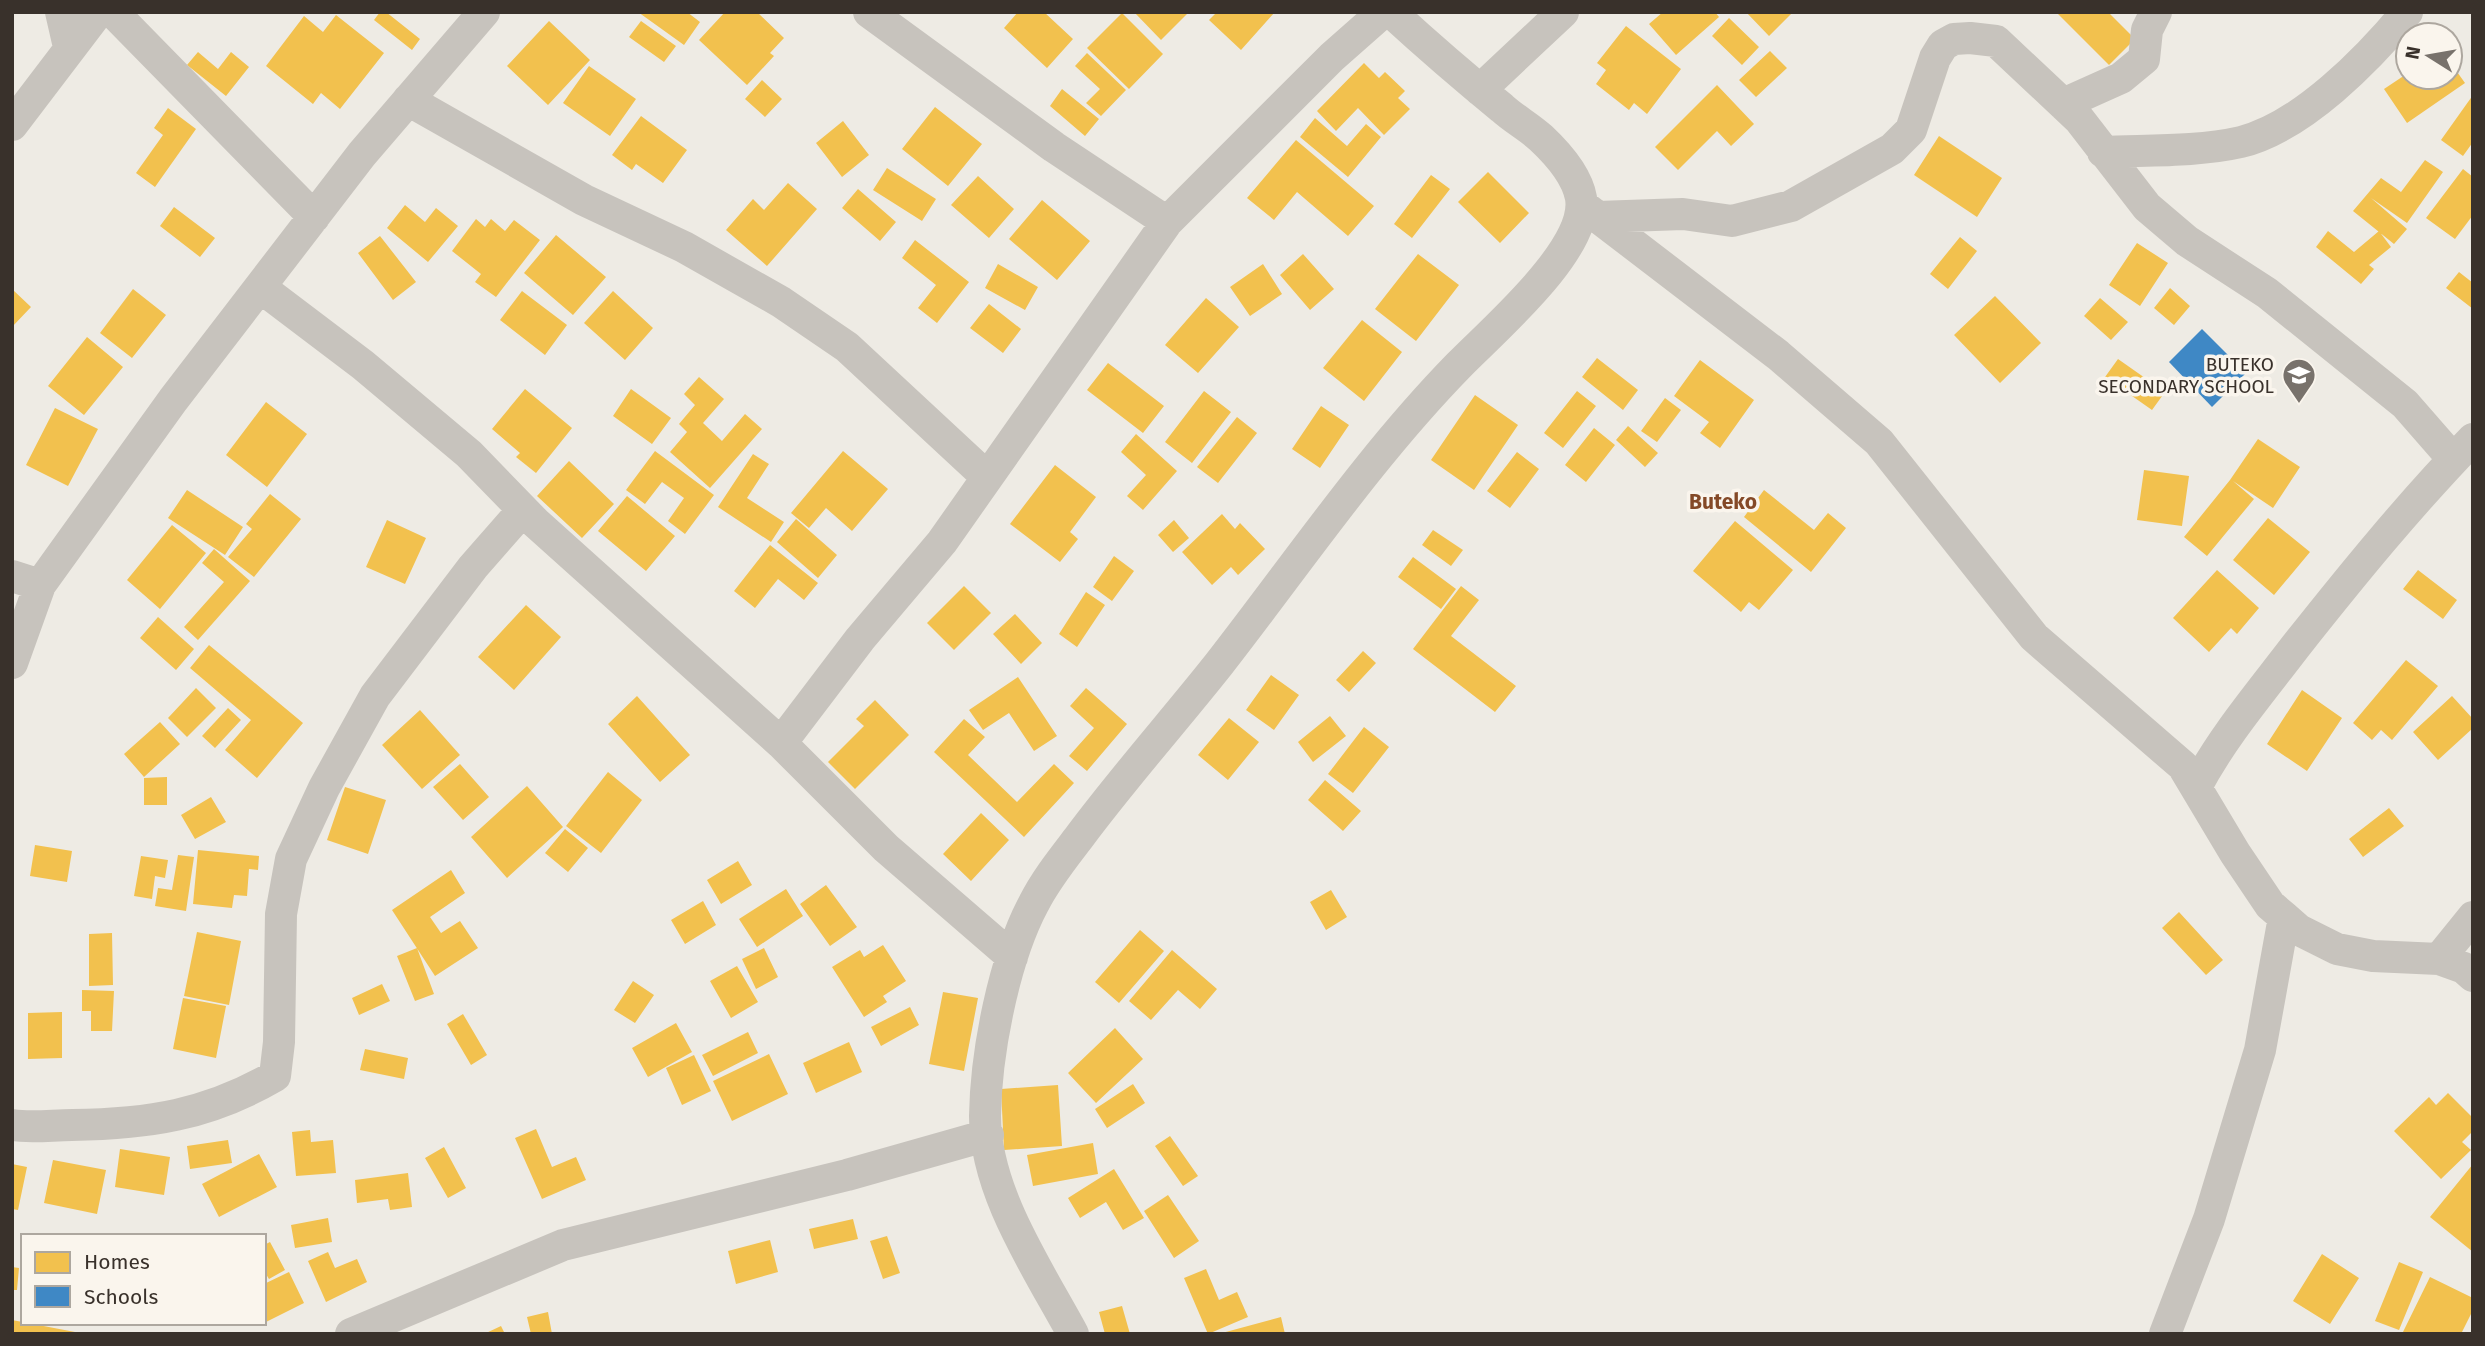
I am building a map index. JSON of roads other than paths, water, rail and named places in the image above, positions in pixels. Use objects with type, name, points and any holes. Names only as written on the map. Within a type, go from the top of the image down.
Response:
[{"type":"street","points":[[61,12],[69,47]]},
{"type":"street","points":[[12,125],[98,12]]},
{"type":"street","points":[[113,12],[314,217]]},
{"type":"street","points":[[12,663],[26,580],[173,400],[408,100],[484,12]]},
{"type":"street","points":[[869,12],[1054,147],[1167,222]]},
{"type":"street","points":[[781,743],[860,639],[942,542],[1167,222],[1332,57],[1383,12]]},
{"type":"street","points":[[1391,12],[1480,90],[1542,138],[1567,168],[1590,211],[1778,355],[1879,442],[1955,542],[2034,636],[2183,766],[2270,905],[2298,930],[2337,949],[2374,956],[2439,959],[2464,968],[2473,976]]},
{"type":"street","points":[[1480,90],[1563,12]]},
{"type":"street","points":[[2063,104],[2121,78],[2144,59],[2147,30],[2156,12]]},
{"type":"street","points":[[2103,152],[2202,148],[2241,142],[2272,131],[2332,88],[2389,34],[2407,12]]},
{"type":"street","points":[[1073,1334],[1006,1210],[985,1118],[1002,987],[1035,900],[1116,788],[1218,665],[1312,541],[1458,366],[1509,319],[1562,254],[1578,224],[1590,211],[1683,214],[1732,220],[1791,206],[1892,149],[1911,130],[1934,58],[1943,45],[1954,39],[1996,41],[2094,135],[2103,152],[2147,207],[2187,241],[2267,293],[2463,449],[2397,520],[2344,584],[2223,740],[2196,787]]},
{"type":"street","points":[[408,100],[584,200],[684,247],[781,302],[846,347],[987,477]]},
{"type":"street","points":[[260,287],[363,365],[458,445],[523,510],[781,743],[886,848],[1012,957]]},
{"type":"street","points":[[12,1125],[119,1124],[190,1114],[239,1097],[275,1076],[279,1042],[281,914],[291,859],[324,788],[375,696],[473,567],[523,510]]},
{"type":"street","points":[[2165,1334],[2209,1219],[2260,1050],[2284,917]]},
{"type":"street","points":[[2439,959],[2473,917]]},
{"type":"street","points":[[351,1334],[563,1245],[847,1175],[988,1135]]},
{"type":"place","name":"BUTEKO SECONDARY SCHOOL","points":[[2299,405]]},
{"type":"district","name":"Buteko","points":[[1723,502]]}]
